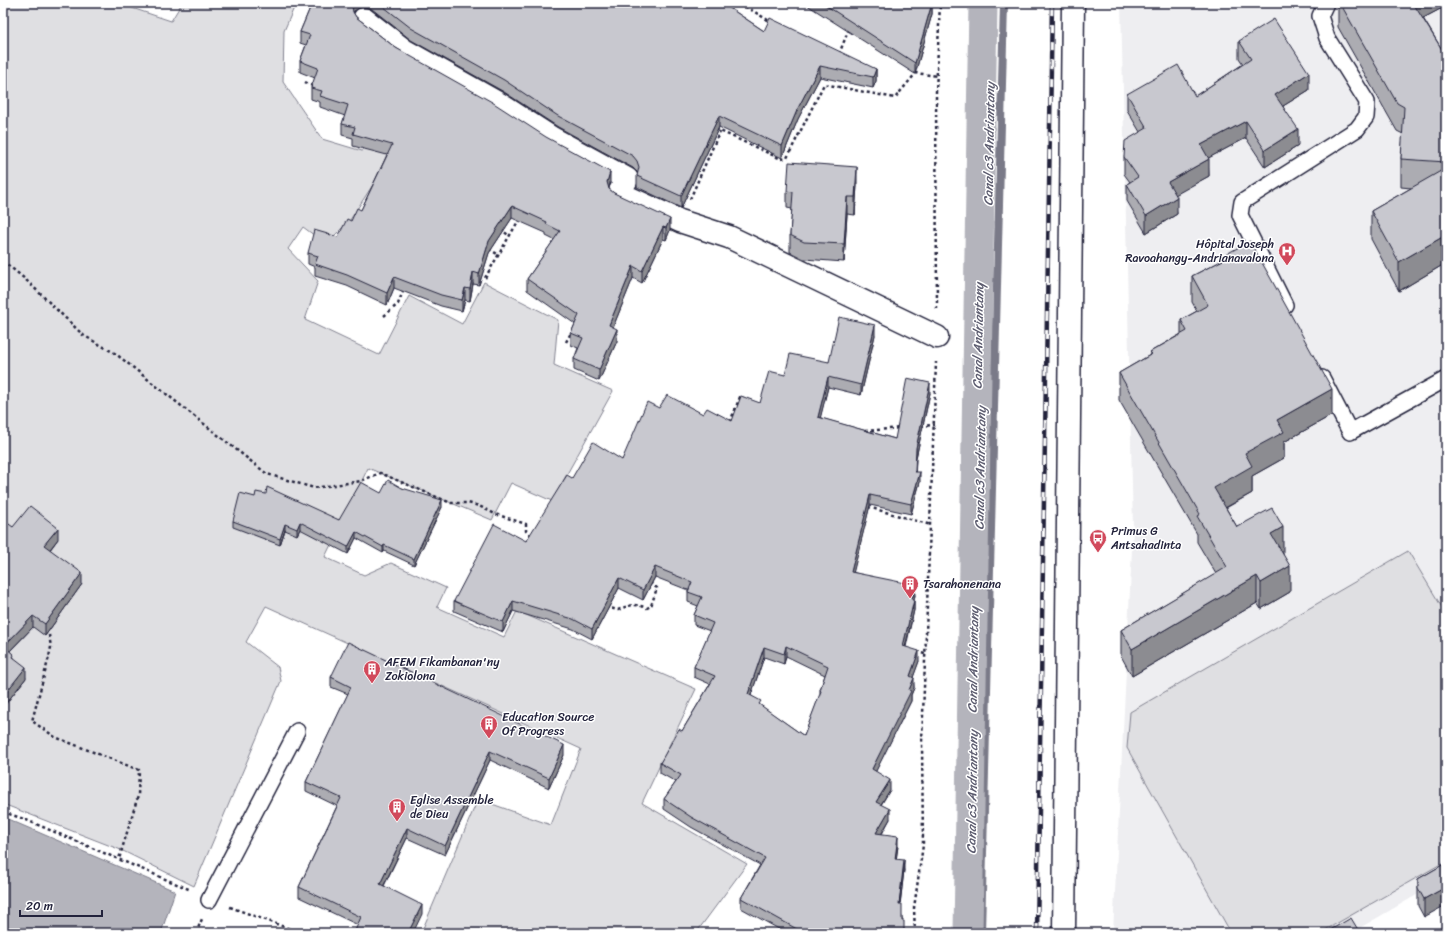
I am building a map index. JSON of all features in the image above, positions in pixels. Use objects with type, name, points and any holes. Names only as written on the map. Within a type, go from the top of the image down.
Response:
[{"type":"street","points":[[1064,933],[1073,3]]},
{"type":"street","points":[[364,19],[404,50],[498,102],[552,138],[626,179],[619,193],[680,221],[729,237],[937,337]]},
{"type":"lane","points":[[1292,319],[1240,215],[1242,202],[1356,129],[1366,117],[1366,102],[1327,38],[1320,16],[1326,3]]},
{"type":"lane","points":[[1317,369],[1350,432],[1446,379]]},
{"type":"lane","points":[[209,900],[296,731]]},
{"type":"path","points":[[740,3],[773,23]]},
{"type":"path","points":[[915,933],[914,908],[923,845],[922,742],[935,425],[938,256],[937,76],[940,3]]},
{"type":"path","points":[[838,55],[852,24]]},
{"type":"path","points":[[824,84],[895,98],[916,73],[937,76]]},
{"type":"path","points":[[714,127],[781,159],[786,158],[827,78]]},
{"type":"path","points":[[305,82],[318,89]]},
{"type":"path","points":[[680,221],[720,131]]},
{"type":"path","points":[[754,147],[757,140]]},
{"type":"path","points":[[485,278],[524,212]]},
{"type":"path","points":[[497,227],[510,236]]},
{"type":"path","points":[[484,247],[499,255]]},
{"type":"path","points":[[3,262],[25,279],[83,335],[116,354],[267,474],[314,488],[361,481],[380,473],[452,503],[468,503],[479,506],[495,514],[526,524],[526,531],[535,540]]},
{"type":"path","points":[[384,316],[398,304],[406,284]]},
{"type":"path","points":[[566,342],[574,328]]},
{"type":"path","points":[[729,425],[740,397],[747,399]]},
{"type":"path","points":[[920,426],[935,425]]},
{"type":"path","points":[[862,432],[905,428]]},
{"type":"path","points":[[865,506],[931,525]]},
{"type":"path","points":[[604,606],[618,610],[629,604],[635,604],[647,608],[651,606],[656,588],[648,581],[650,576]]},
{"type":"path","points":[[49,635],[51,646],[49,658],[32,721],[55,737],[139,770],[138,796],[119,859]]},
{"type":"path","points":[[911,651],[925,654]]},
{"type":"path","points":[[3,812],[119,859],[209,900],[301,933]]},
{"type":"shaded area","points":[[3,3],[117,3],[171,21],[182,3],[296,3],[284,31],[283,82],[322,139],[362,151],[367,142],[389,150],[376,180],[350,220],[326,244],[303,227],[288,249],[318,281],[305,320],[379,355],[409,296],[462,324],[484,282],[558,320],[554,365],[613,391],[552,501],[511,483],[492,520],[368,468],[325,557],[364,575],[391,563],[446,588],[437,607],[504,637],[517,611],[696,689],[642,803],[747,864],[696,933],[588,933],[573,928],[571,933],[421,933],[478,799],[551,825],[581,749],[266,606],[246,642],[278,667],[281,681],[194,886],[121,850],[3,804]]},
{"type":"shaded area","name":"Hôpital Joseph Ravoahangy-Andrianavalona","points":[[1121,3],[1446,3],[1446,878],[1351,933],[1113,933],[1133,529]]},
{"type":"shaded area","points":[[1408,551],[1446,614],[1446,861],[1320,933],[1231,933],[1127,748],[1130,712]]},
{"type":"shaded area","points":[[3,817],[175,891],[161,933],[3,933]]},
{"type":"building","points":[[311,3],[353,3],[353,12],[356,17],[396,48],[492,102],[546,137],[610,172],[607,182],[609,189],[614,193],[670,219],[666,228],[663,227],[642,271],[633,266],[609,325],[617,329],[599,370],[574,359],[583,338],[571,333],[579,315],[527,279],[560,231],[546,224],[547,222],[512,206],[489,241],[479,274],[473,272],[470,289],[465,288],[462,300],[441,295],[394,277],[387,293],[347,275],[315,264],[318,256],[308,253],[314,230],[338,237],[347,219],[351,221],[357,208],[361,210],[392,145],[353,134],[355,127],[342,124],[348,105],[320,96],[322,91],[311,88],[318,68],[300,61],[310,35],[300,32]]},
{"type":"building","points":[[379,3],[722,3],[764,31],[770,18],[876,69],[873,77],[820,66],[798,108],[782,146],[719,116],[681,196],[637,176],[639,167],[633,156],[558,116],[504,80],[411,28]]},
{"type":"building","points":[[822,3],[932,3],[915,63]]},
{"type":"building","points":[[1340,3],[1413,3],[1446,56],[1446,162],[1401,159],[1404,107],[1397,103]]},
{"type":"building","points":[[1274,19],[1309,73],[1275,95],[1298,129],[1265,150],[1246,121],[1201,145],[1209,159],[1168,182],[1177,197],[1146,216],[1127,184],[1138,177],[1124,157],[1125,141],[1147,128],[1127,94],[1178,65],[1195,96],[1251,59],[1239,41]]},
{"type":"building","points":[[789,162],[857,167],[855,197],[847,197],[844,244],[804,242],[790,235],[793,192],[787,191]]},
{"type":"building","points":[[1446,168],[1446,235],[1399,262],[1371,211]]},
{"type":"building","points":[[1250,241],[1332,389],[1277,420],[1284,432],[1245,453],[1252,466],[1214,488],[1237,527],[1272,508],[1283,527],[1271,534],[1290,566],[1261,583],[1257,576],[1132,649],[1121,630],[1227,567],[1197,516],[1200,514],[1119,373],[1152,354],[1150,352],[1187,331],[1181,320],[1208,305],[1192,276],[1223,260],[1221,257]]},
{"type":"building","points":[[839,317],[875,325],[861,385],[828,377],[818,417],[895,439],[907,378],[930,383],[916,448],[915,472],[920,472],[911,504],[870,495],[851,572],[915,585],[912,600],[914,600],[903,646],[919,651],[910,676],[914,678],[909,690],[911,691],[872,769],[890,780],[876,802],[890,809],[876,833],[898,836],[895,859],[904,860],[899,904],[902,904],[904,933],[804,933],[741,898],[765,858],[691,817],[664,799],[681,775],[660,763],[679,729],[682,731],[715,676],[694,667],[713,623],[694,615],[702,597],[688,592],[692,582],[655,567],[643,590],[619,578],[592,629],[573,619],[513,601],[503,622],[454,601],[494,524],[526,541],[567,475],[572,478],[593,442],[622,460],[647,402],[659,408],[667,395],[703,414],[707,408],[732,421],[741,396],[760,403],[769,371],[785,375],[790,354],[829,362]],"holes":[[[786,646],[828,666],[820,690],[821,691],[804,736],[759,704],[761,701],[748,694],[764,647],[784,654]]]},
{"type":"building","points":[[388,480],[402,488],[442,500],[414,559],[384,545],[383,547],[356,532],[348,547],[300,522],[297,529],[285,524],[280,539],[233,521],[240,493],[255,497],[256,492],[266,494],[267,487],[339,520],[361,482],[381,493]]},
{"type":"building","points":[[30,506],[58,528],[44,545],[82,573],[45,624],[33,616],[4,646],[14,655],[13,657],[26,667],[4,695],[3,552],[6,548],[3,546],[3,526],[6,522],[13,527]]},
{"type":"building","points":[[348,642],[564,745],[549,778],[490,751],[445,846],[407,828],[380,884],[422,905],[408,933],[354,933],[361,917],[299,887],[341,798],[306,782],[351,687],[331,677]]},
{"type":"building","points":[[1446,863],[1446,887],[1424,899],[1418,888],[1418,879]]},
{"type":"building","points":[[1351,918],[1360,933],[1325,933]]},
{"type":"waterway","name":"Canal Andriantany","points":[[968,933],[983,3]]},
{"type":"waterway","name":"Canal c3 Andriantany","points":[[981,933],[1004,3]]},
{"type":"railway","points":[[1037,933],[1052,3]]},
{"type":"place","name":"Hôpital Joseph Ravoahangy-Andrianavalona","points":[[1287,266]]},
{"type":"place","name":"Primus G Antsahadinta","points":[[1098,553]]},
{"type":"place","name":"Tsarahonenana","points":[[910,599]]},
{"type":"place","name":"AFEM Fikambanan'ny Zokiolona","points":[[372,684]]},
{"type":"place","name":"Education Source Of Progress","points":[[489,739]]},
{"type":"place","name":"Eglise Assemble de Dieu","points":[[397,822]]}]
